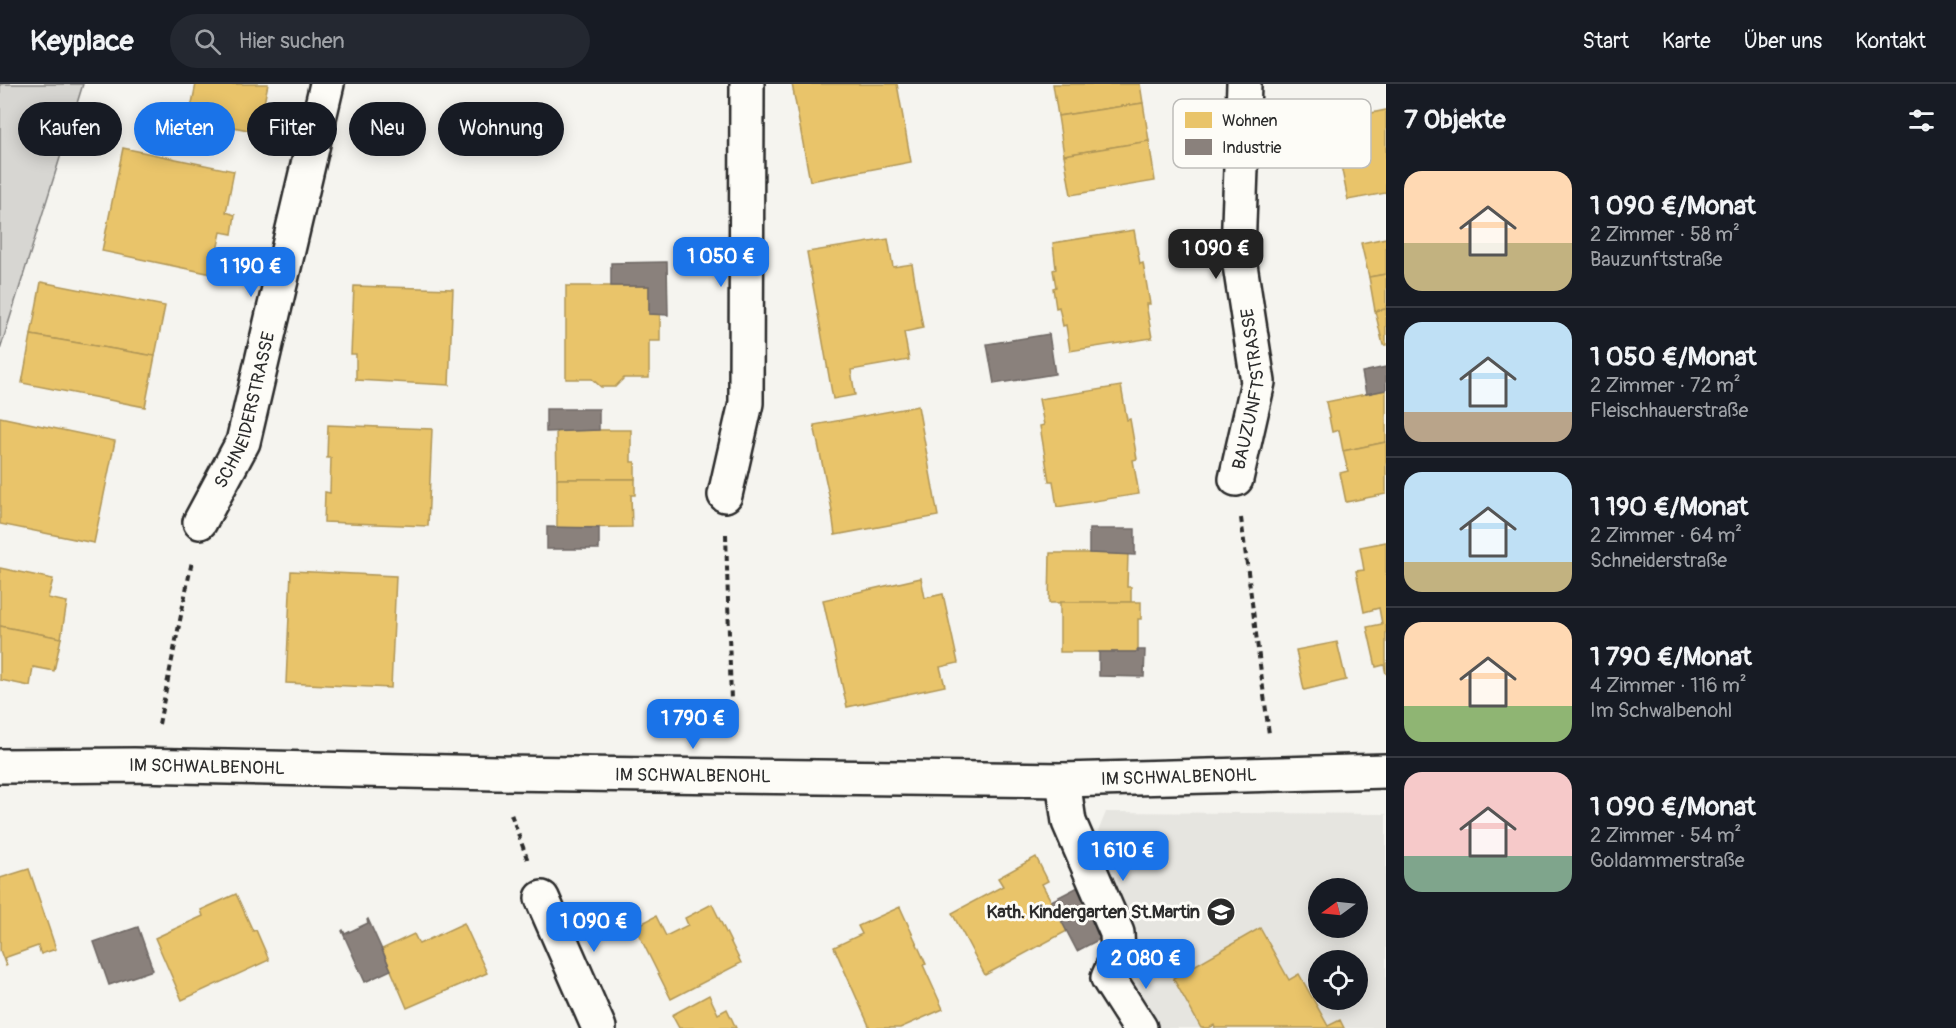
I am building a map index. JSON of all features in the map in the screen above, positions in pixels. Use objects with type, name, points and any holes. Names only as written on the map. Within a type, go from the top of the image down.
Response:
[{"type":"street","name":"SCHNEIDERSTRASSE","points":[[200,522],[243,442],[327,84]]},
{"type":"street","points":[[725,495],[746,403],[747,84]]},
{"type":"street","name":"BAUZUNFTSTRASSE","points":[[1243,99],[1244,84]]},
{"type":"street","name":"BAUZUNFTSTRASSE","points":[[1236,479],[1258,382],[1238,252],[1241,168]]},
{"type":"street","name":"IM SCHWALBENOHL","points":[[0,766],[134,765],[496,773],[1063,780],[1386,771]]},
{"type":"street","points":[[1063,780],[1069,822],[1117,933],[1118,955],[1108,978],[1140,1028]]},
{"type":"street","points":[[542,898],[599,1028]]},
{"type":"path","points":[[1236,479],[1270,738]]},
{"type":"path","points":[[725,495],[732,736]]},
{"type":"path","points":[[158,727],[200,522]]},
{"type":"path","points":[[496,773],[542,898]]},
{"type":"shaded area","points":[[0,84],[83,84],[77,102],[18,102],[18,156],[61,156],[0,350]]},
{"type":"shaded area","name":"Kath. Kindergarten St.Martin","points":[[1106,812],[1386,814],[1386,1028],[1159,1028],[1131,985],[1132,944],[1121,898],[1093,844]]},
{"type":"building: Wohnen","points":[[196,84],[268,84],[264,102],[247,102],[247,130],[235,127],[235,102],[192,102]]},
{"type":"building: Wohnen","points":[[792,84],[897,84],[911,162],[810,181]]},
{"type":"building: Wohnen","points":[[1053,84],[1140,84],[1143,103],[1058,116]]},
{"type":"building: Wohnen","points":[[1143,103],[1149,141],[1064,155],[1058,116]]},
{"type":"building: Wohnen","points":[[1386,110],[1386,193],[1348,200],[1342,168],[1371,168],[1371,113]]},
{"type":"building: Wohnen","points":[[1149,141],[1155,181],[1071,195],[1064,155]]},
{"type":"building: Wohnen","points":[[123,148],[134,150],[134,156],[162,156],[234,171],[226,212],[235,215],[232,234],[221,232],[212,274],[102,251]]},
{"type":"building: Wohnen","points":[[1134,230],[1140,264],[1143,263],[1150,304],[1146,304],[1152,338],[1070,351],[1066,325],[1063,326],[1059,307],[1056,308],[1053,288],[1056,287],[1053,270],[1056,269],[1053,243]]},
{"type":"building: Wohnen","points":[[1386,238],[1386,274],[1369,277],[1361,243]]},
{"type":"building: Wohnen","points":[[888,239],[893,267],[912,264],[923,328],[904,332],[909,360],[851,370],[855,395],[833,399],[807,252]]},
{"type":"building: Wohnen","points":[[1386,274],[1386,309],[1375,311],[1369,277]]},
{"type":"building: Wohnen","points":[[41,282],[165,306],[155,356],[31,335]]},
{"type":"building: Wohnen","points":[[354,286],[453,289],[449,385],[356,380],[356,354],[351,354]]},
{"type":"building: Wohnen","points":[[566,286],[649,286],[649,314],[660,314],[660,341],[649,341],[649,378],[624,378],[615,387],[601,387],[592,379],[566,379]]},
{"type":"building: Wohnen","points":[[1386,309],[1386,345],[1383,345],[1375,311]]},
{"type":"building: Wohnen","points":[[31,335],[155,356],[145,407],[22,383]]},
{"type":"building: Wohnen","points":[[1121,386],[1137,459],[1133,460],[1139,494],[1057,507],[1053,481],[1049,481],[1040,426],[1044,425],[1039,399]]},
{"type":"building: Wohnen","points":[[1386,390],[1386,442],[1343,451],[1339,430],[1332,432],[1326,402]]},
{"type":"building: Wohnen","points":[[918,406],[938,516],[835,535],[814,425]]},
{"type":"building: Wohnen","points":[[0,417],[115,441],[94,543],[0,524]]},
{"type":"building: Wohnen","points":[[328,425],[432,429],[428,526],[324,522],[325,492],[330,493],[331,458],[327,458]]},
{"type":"building: Wohnen","points":[[556,430],[631,430],[631,462],[635,462],[635,479],[557,479]]},
{"type":"building: Wohnen","points":[[1386,442],[1386,494],[1346,502],[1340,473],[1348,471],[1343,451]]},
{"type":"building: Wohnen","points":[[557,479],[635,479],[635,495],[631,495],[632,527],[557,528]]},
{"type":"building: Wohnen","points":[[1386,542],[1386,674],[1384,665],[1376,667],[1367,627],[1382,624],[1379,608],[1364,612],[1356,571],[1364,570],[1360,547]]},
{"type":"building: Wohnen","points":[[1050,553],[1128,553],[1127,587],[1131,587],[1131,602],[1049,603]]},
{"type":"building: Wohnen","points":[[0,568],[53,579],[48,598],[67,602],[61,638],[0,626]]},
{"type":"building: Wohnen","points":[[291,571],[396,576],[391,688],[286,683]]},
{"type":"building: Wohnen","points":[[921,578],[925,598],[943,594],[958,663],[940,667],[945,686],[847,707],[823,600]]},
{"type":"building: Wohnen","points":[[1060,602],[1141,602],[1141,619],[1138,619],[1138,652],[1060,652]]},
{"type":"building: Wohnen","points":[[0,626],[61,638],[54,671],[33,667],[30,686],[0,680]]},
{"type":"building: Wohnen","points":[[1337,642],[1346,680],[1304,690],[1296,650]]},
{"type":"building: Wohnen","points":[[1036,857],[1048,881],[1042,884],[1067,931],[985,975],[952,913],[1003,886],[998,878]]},
{"type":"building: Wohnen","points":[[29,869],[56,949],[41,954],[38,946],[4,958],[6,966],[0,950],[0,878]]},
{"type":"building: Wohnen","points":[[236,894],[269,960],[182,1000],[155,938],[203,916],[201,910]]},
{"type":"building: Wohnen","points":[[712,904],[741,963],[671,999],[635,927],[656,916],[666,936],[688,925],[685,918]]},
{"type":"building: Wohnen","points":[[900,907],[926,964],[923,965],[943,1009],[900,1028],[870,1028],[834,947],[862,934],[858,926]]},
{"type":"building: Wohnen","points":[[464,923],[487,973],[407,1008],[382,949],[414,934],[419,944]]},
{"type":"building: Wohnen","points":[[1260,928],[1289,980],[1299,974],[1308,990],[1308,1010],[1319,1010],[1328,1026],[1340,1020],[1344,1028],[1215,1028],[1214,1025],[1201,1028],[1173,978]]},
{"type":"building: Wohnen","points":[[709,995],[718,1014],[727,1009],[736,1028],[679,1028],[672,1015]]},
{"type":"building: Industrie","points":[[667,262],[668,315],[649,314],[649,286],[611,286],[611,263]]},
{"type":"building: Industrie","points":[[1049,334],[1055,374],[994,384],[987,344]]},
{"type":"building: Industrie","points":[[1386,367],[1386,390],[1366,394],[1362,372]]},
{"type":"building: Industrie","points":[[546,409],[599,409],[599,430],[546,432]]},
{"type":"building: Industrie","points":[[547,527],[599,528],[599,549],[547,549]]},
{"type":"building: Industrie","points":[[1089,529],[1135,529],[1135,555],[1089,553]]},
{"type":"building: Industrie","points":[[1137,650],[1145,650],[1144,677],[1099,676],[1099,652],[1138,652]]},
{"type":"building: Industrie","points":[[1080,886],[1104,937],[1077,951],[1051,901]]},
{"type":"building: Industrie","points":[[368,919],[391,970],[365,982],[342,931],[345,934],[368,923]]},
{"type":"building: Industrie","points":[[138,927],[153,970],[109,985],[94,942]]},
{"type":"place","name":"Kath. Kindergarten St.Martin","points":[[1221,912]]}]
